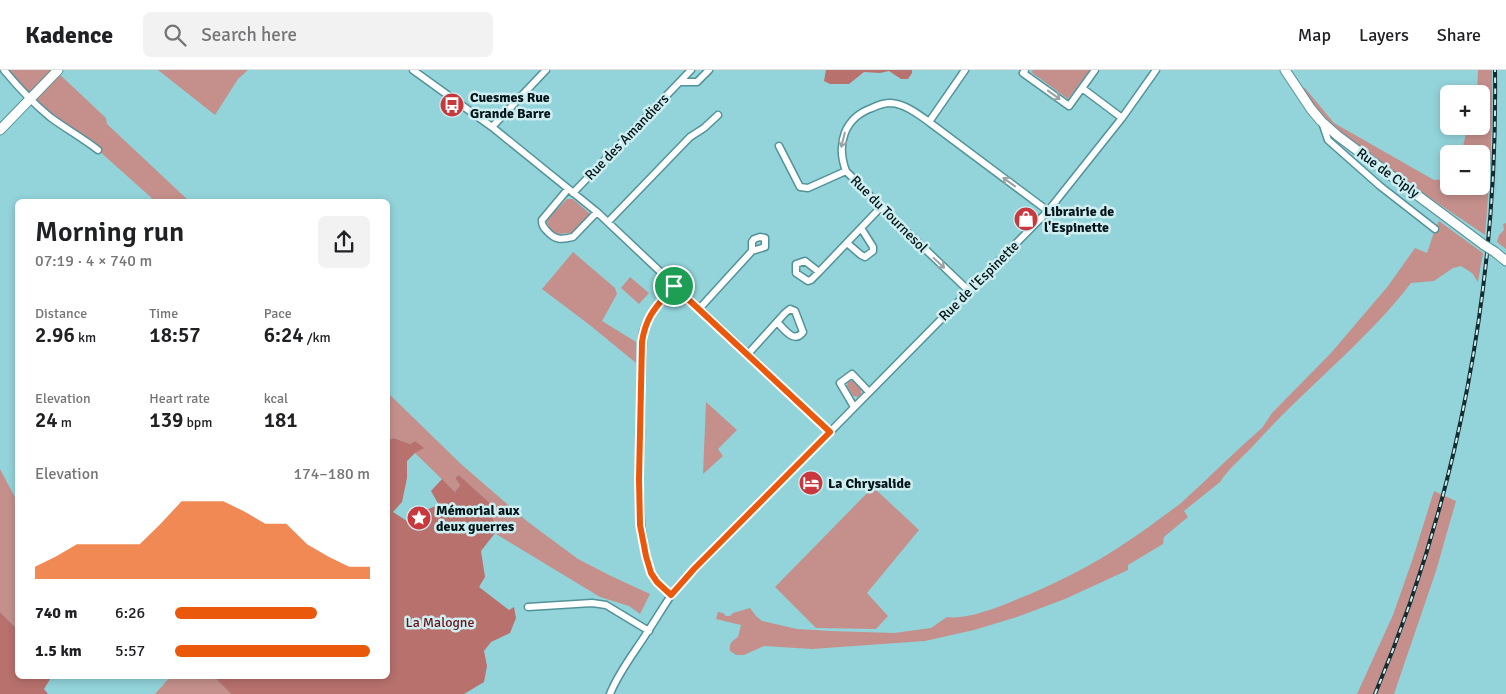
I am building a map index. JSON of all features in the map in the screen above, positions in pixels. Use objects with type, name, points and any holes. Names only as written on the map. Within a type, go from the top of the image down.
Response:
[{"type":"street","points":[[4,70],[30,99],[52,118],[98,150]]},
{"type":"street","points":[[0,130],[58,70]]},
{"type":"street","points":[[412,70],[492,127],[597,212],[830,432]]},
{"type":"street","points":[[492,127],[546,70]]},
{"type":"street","name":"Rue des Amandiers","points":[[597,212],[573,237],[556,238],[541,223],[691,70]]},
{"type":"street","name":"Rue des Amandiers","points":[[680,82],[697,82],[709,70]]},
{"type":"street","points":[[929,122],[965,70]]},
{"type":"street","points":[[1025,70],[1023,73],[1069,106],[1095,70]]},
{"type":"street","name":"Rue de l'Espinette","points":[[610,694],[616,678],[649,631],[671,595],[694,569],[1048,211],[1122,118],[1156,70]]},
{"type":"street","name":"Rue de Ciply","points":[[1285,70],[1321,121],[1338,136],[1506,261]]},
{"type":"street","points":[[1082,88],[1122,118]]},
{"type":"street","name":"Rue du Tournesol","points":[[969,291],[846,171],[841,148],[843,135],[855,116],[879,105],[890,103],[902,106],[929,122],[1048,211]]},
{"type":"street","points":[[608,222],[690,137],[704,128],[718,115]]},
{"type":"street","points":[[1321,121],[1328,140],[1380,186],[1435,229]]},
{"type":"street","points":[[779,146],[800,187],[808,188],[846,171]]},
{"type":"street","points":[[819,272],[881,207]]},
{"type":"street","points":[[847,242],[861,256],[868,256],[873,251],[873,247],[861,228]]},
{"type":"street","points":[[699,309],[752,251]]},
{"type":"street","points":[[671,595],[657,582],[648,565],[640,525],[639,479],[643,332],[652,311],[674,286]]},
{"type":"street","points":[[747,355],[785,313],[790,309],[795,312],[803,330],[802,335],[798,337],[792,336],[777,322]]},
{"type":"street","points":[[854,407],[840,383],[852,374],[869,392]]},
{"type":"street","points":[[528,607],[592,603],[606,605],[649,631]]},
{"type":"shaded area","points":[[4,70],[55,70],[106,118],[107,124],[187,199],[153,199],[98,150],[53,117]]},
{"type":"shaded area","points":[[158,70],[248,70],[238,79],[215,115]]},
{"type":"shaded area","points":[[1033,70],[1090,70],[1068,99],[1031,72]]},
{"type":"shaded area","points":[[1478,70],[1492,70],[1490,166],[1490,145],[1463,145],[1466,135],[1490,135],[1490,85],[1477,85]]},
{"type":"shaded area","points":[[1296,87],[1305,88],[1334,123],[1434,180],[1440,180],[1440,195],[1488,195],[1485,235],[1338,136]]},
{"type":"shaded area","points":[[567,199],[573,199],[589,213],[589,218],[573,233],[556,234],[547,223],[548,218]]},
{"type":"shaded area","points":[[1439,221],[1483,253],[1478,282],[1472,273],[1461,266],[1453,268],[1434,281],[1411,283],[1374,326],[1273,424],[1220,482],[1184,511],[1188,517],[1164,537],[1163,544],[1128,565],[1128,570],[1065,599],[1017,617],[974,630],[925,641],[812,649],[764,646],[744,655],[736,655],[730,651],[731,644],[738,637],[741,625],[716,619],[718,612],[730,616],[733,613],[750,608],[762,621],[797,629],[894,633],[931,628],[947,617],[962,617],[1006,604],[1050,585],[1101,559],[1134,538],[1181,503],[1262,428],[1272,413],[1331,353],[1388,286],[1415,248],[1427,253]]},
{"type":"shaded area","points":[[1506,223],[1506,249],[1497,242],[1499,235],[1504,230],[1503,224]]},
{"type":"shaded area","points":[[573,252],[615,288],[617,294],[602,321],[636,342],[636,363],[542,289]]},
{"type":"shaded area","points":[[630,277],[649,293],[639,304],[621,288]]},
{"type":"shaded area","points":[[852,380],[861,388],[861,394],[858,397],[853,396],[847,386],[848,382]]},
{"type":"shaded area","points":[[390,395],[461,464],[528,522],[578,559],[650,594],[640,614],[629,606],[600,597],[496,534],[492,505],[459,475],[455,478],[460,485],[455,492],[415,453],[423,448],[415,441],[410,444],[394,438],[390,439]]},
{"type":"shaded area","points":[[706,402],[737,430],[718,449],[723,456],[703,474]]},
{"type":"shaded area","points":[[0,469],[15,497],[15,627],[0,612]]},
{"type":"shaded area","points":[[873,487],[919,530],[867,593],[888,616],[876,629],[816,628],[775,587]]},
{"type":"shaded area","points":[[1434,491],[1456,501],[1436,571],[1394,694],[1357,694],[1393,615]]},
{"type":"shaded area","points":[[168,679],[216,679],[231,694],[155,694]]},
{"type":"green space","points":[[826,70],[912,70],[912,73],[908,79],[901,79],[889,71],[880,73],[864,72],[849,84],[830,84],[824,81]]},
{"type":"green space","name":"La Malogne","points":[[394,438],[410,444],[415,441],[424,448],[407,461],[407,478],[402,502],[393,512],[416,527],[428,509],[439,505],[431,491],[442,479],[455,492],[460,485],[455,478],[459,475],[492,505],[495,533],[481,551],[485,577],[479,587],[509,610],[514,607],[516,618],[510,633],[491,642],[484,651],[487,666],[484,682],[464,694],[231,694],[216,679],[390,679],[390,439]]},
{"type":"green space","points":[[0,612],[15,627],[15,679],[50,679],[44,689],[48,694],[0,694]]},
{"type":"railway","points":[[1375,694],[1404,620],[1429,544],[1450,467],[1467,388],[1480,309],[1489,230],[1494,150],[1495,70]]},
{"type":"place","name":"Cuesmes Rue Grande Barre","points":[[452,105]]},
{"type":"place","name":"Librairie de l'Espinette","points":[[1026,219]]},
{"type":"place","name":"La Chrysalide","points":[[811,483]]},
{"type":"place","name":"Mémorial aux deux guerres","points":[[419,518]]},
{"type":"route","points":[[674,286],[830,432],[694,569],[671,595],[657,582],[648,565],[640,525],[639,479],[643,332],[652,311],[674,286]]}]
